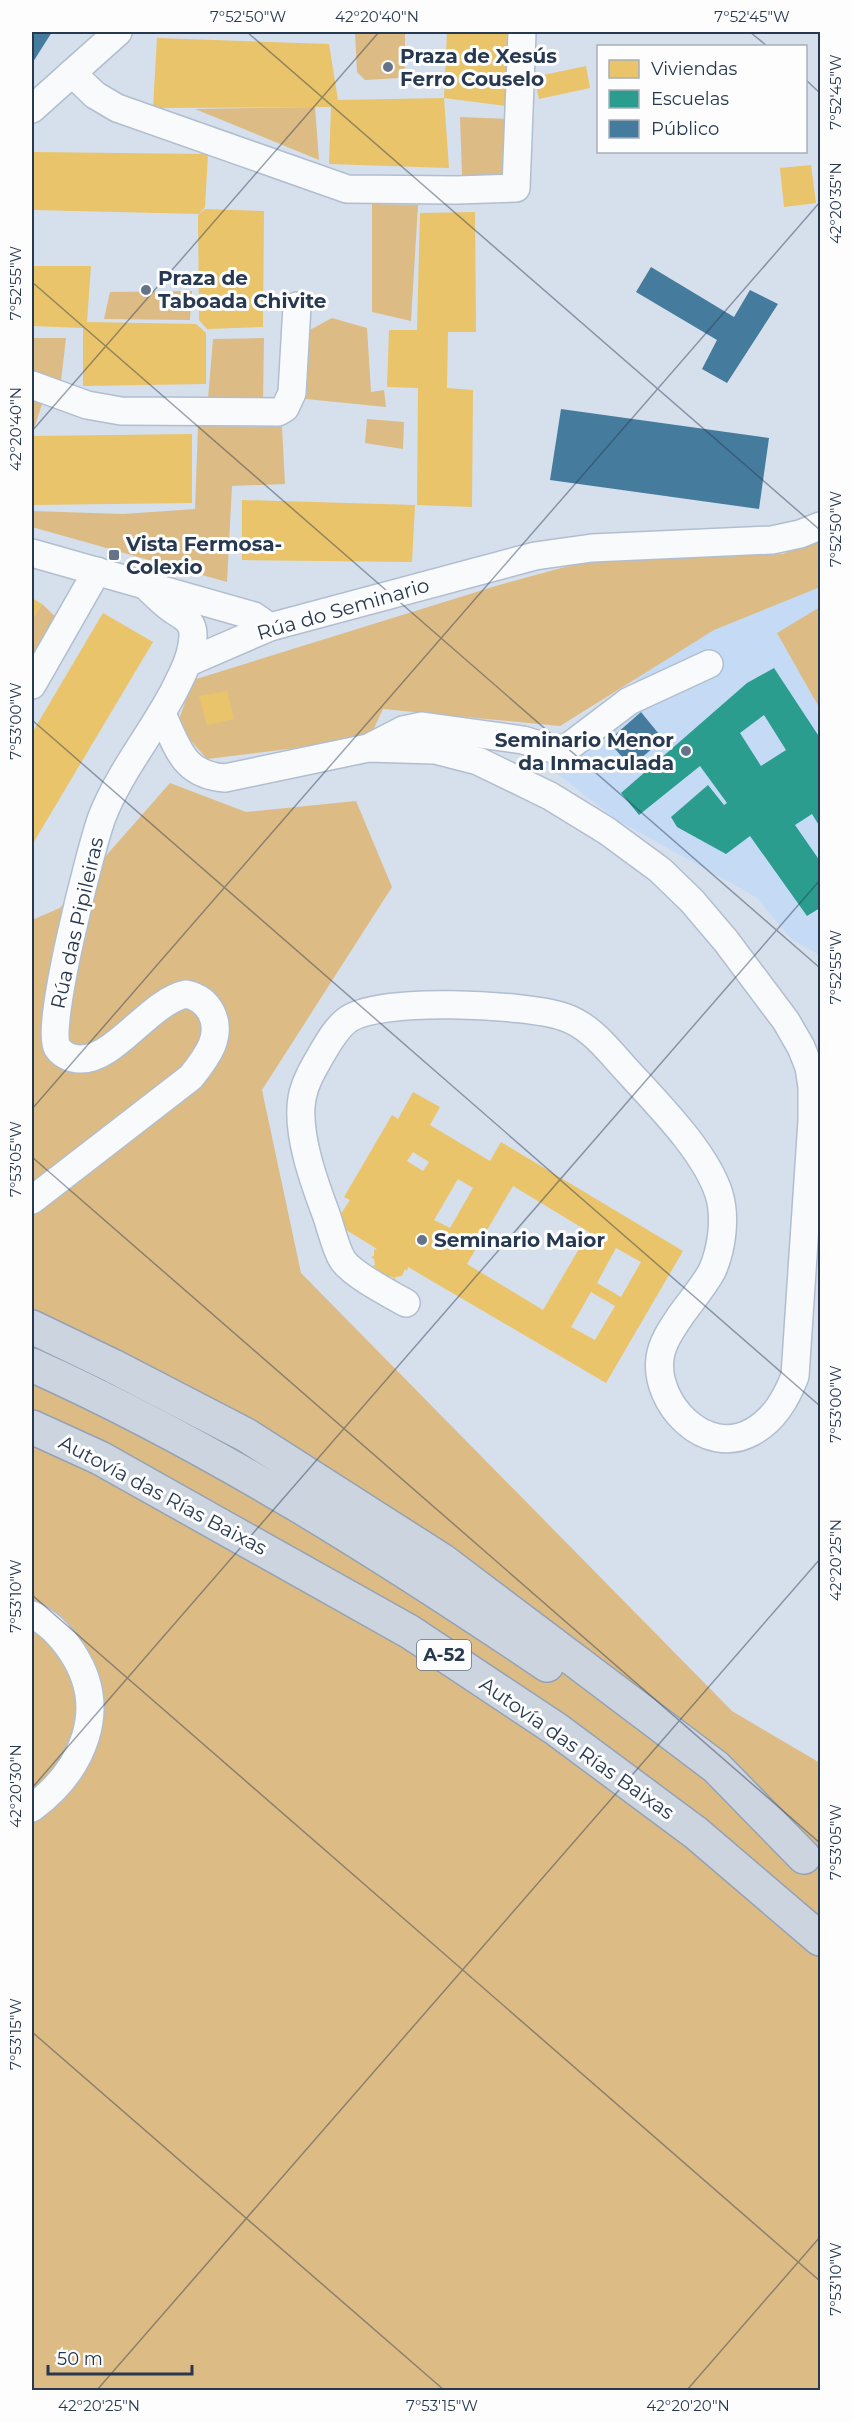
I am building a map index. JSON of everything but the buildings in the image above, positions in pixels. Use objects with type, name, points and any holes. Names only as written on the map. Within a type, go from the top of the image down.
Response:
[{"type":"highway","points":[[32,1327],[246,1435],[443,1561],[716,1767],[812,1865]]},
{"type":"highway","name":"A-52","points":[[32,1365],[92,1392],[261,1482],[411,1574],[563,1676],[684,1763],[812,1865]]},
{"type":"highway","name":"Autovía das Rías Baixas","points":[[32,1427],[100,1458],[411,1632],[556,1729],[696,1833],[820,1939]]},
{"type":"street","points":[[32,109],[118,32]]},
{"type":"street","points":[[72,73],[95,95],[117,108],[347,189],[516,188],[522,32]]},
{"type":"street","points":[[32,385],[87,405],[121,411],[269,414],[285,408],[290,402],[294,383],[297,306]]},
{"type":"street","name":"Rúa do Seminario","points":[[189,662],[270,627],[535,556],[592,548],[763,541],[800,534],[820,526]]},
{"type":"street","points":[[32,553],[254,616],[270,627]]},
{"type":"street","points":[[32,685],[97,571]]},
{"type":"street","points":[[146,585],[170,609],[186,617],[194,634],[189,662],[162,714],[183,758],[195,770],[207,777],[225,778],[368,748],[435,750],[478,761],[577,812],[660,870],[692,901],[726,941],[786,1022],[801,1047],[809,1067],[812,1087],[795,1376],[784,1402],[770,1418],[751,1433],[733,1438],[715,1437],[695,1430],[678,1415],[666,1396],[659,1375],[660,1354],[670,1330],[712,1270],[721,1242],[720,1196],[698,1153],[608,1049],[587,1028],[563,1017],[516,1007],[411,1006],[364,1012],[347,1019],[331,1037],[308,1077],[302,1099],[301,1126],[317,1190],[343,1261],[366,1279],[406,1304]]},
{"type":"street","points":[[368,748],[403,730],[422,726],[523,740],[553,749],[567,748],[629,701],[709,664]]},
{"type":"street","name":"Rúa das Pipileiras","points":[[32,1200],[191,1077],[212,1045],[215,1027],[209,1008],[203,1000],[186,994],[167,1000],[99,1055],[81,1060],[65,1056],[56,1047],[54,1032],[67,954],[102,818],[116,789],[162,714]]},
{"type":"street","points":[[32,1615],[48,1625],[71,1651],[86,1678],[90,1702],[85,1738],[72,1768],[54,1789],[32,1808]]},
{"type":"shaded area","points":[[355,32],[405,32],[405,67],[399,78],[365,80],[357,72]]},
{"type":"shaded area","points":[[315,107],[319,160],[195,109]]},
{"type":"shaded area","points":[[460,117],[510,119],[508,180],[462,175]]},
{"type":"shaded area","points":[[372,204],[418,205],[411,321],[372,312]]},
{"type":"shaded area","points":[[192,291],[190,320],[104,319],[110,292]]},
{"type":"shaded area","points":[[332,318],[367,328],[371,392],[384,390],[386,407],[306,399],[306,332]]},
{"type":"shaded area","points":[[32,338],[66,338],[61,381],[32,372]]},
{"type":"shaded area","points":[[264,338],[263,401],[208,399],[213,339]]},
{"type":"shaded area","points":[[32,400],[42,404],[33,432],[32,432]]},
{"type":"shaded area","points":[[367,419],[404,422],[403,449],[365,443]]},
{"type":"shaded area","points":[[198,426],[282,427],[285,484],[232,486],[227,582],[32,527],[32,511],[123,514],[195,509]]},
{"type":"shaded area","points":[[820,535],[820,587],[714,630],[560,726],[383,709],[369,739],[207,759],[177,725],[193,680],[499,585],[587,561],[783,554]]},
{"type":"shaded area","name":"Seminario Menor da Inmaculada","points":[[820,549],[820,955],[791,939],[756,897],[617,820],[546,765],[556,736],[581,725],[637,682],[628,667]]},
{"type":"shaded area","points":[[42,604],[60,621],[32,669],[32,620]]},
{"type":"shaded area","points":[[820,607],[820,709],[777,633]]},
{"type":"shaded area","points":[[170,783],[246,812],[356,801],[392,887],[262,1090],[301,1273],[732,1711],[820,1763],[820,2390],[32,2390],[32,920],[60,908]]},
{"type":"place","name":"Praza de Xesús Ferro Couselo","points":[[388,67]]},
{"type":"place","name":"Praza de Taboada Chivite","points":[[146,290]]},
{"type":"place","name":"Vista Fermosa- Colexio","points":[[114,555]]},
{"type":"place","name":"Seminario Menor da Inmaculada","points":[[686,751]]},
{"type":"place","name":"Seminario Maior","points":[[422,1240]]}]
